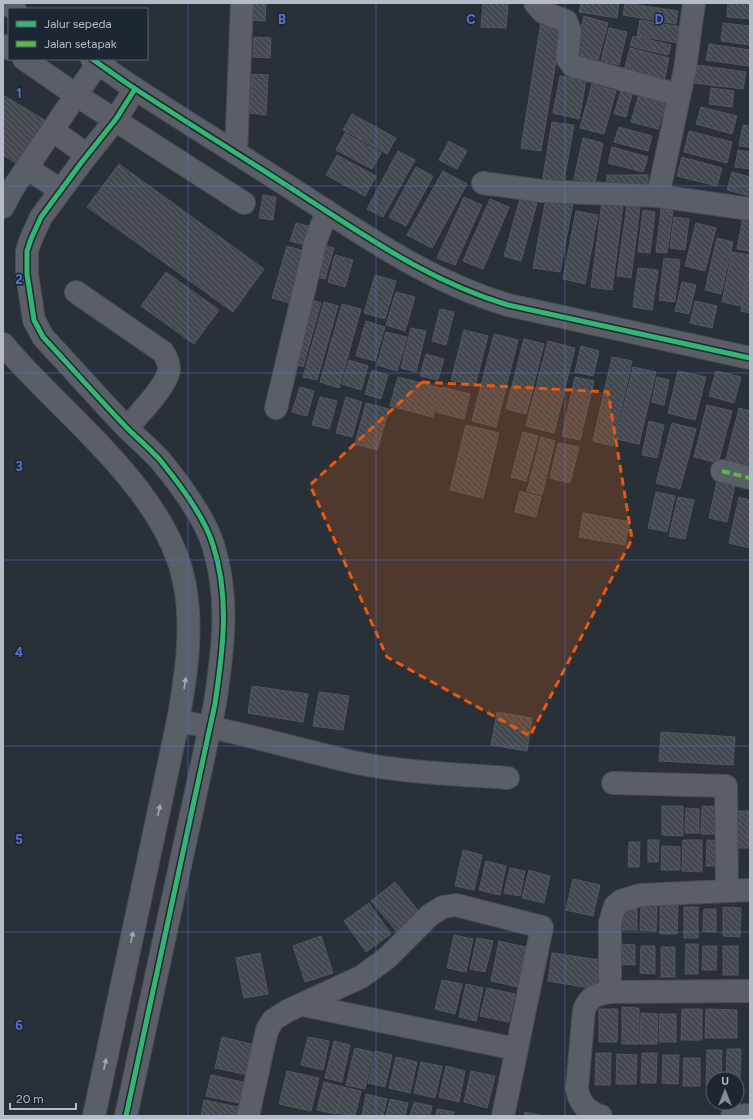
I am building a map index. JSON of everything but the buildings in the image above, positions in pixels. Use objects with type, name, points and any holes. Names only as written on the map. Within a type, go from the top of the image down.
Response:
[{"type":"street","points":[[236,153],[242,3]]},
{"type":"street","points":[[535,3],[543,12],[566,21],[570,31],[567,58],[573,66],[679,95]]},
{"type":"street","points":[[658,196],[690,37],[694,3]]},
{"type":"street","points":[[25,60],[244,202]]},
{"type":"street","points":[[3,207],[13,188],[76,94],[95,61],[135,89],[413,265],[476,295],[596,325],[750,358]]},
{"type":"street","points":[[126,1116],[210,726],[223,653],[224,612],[222,580],[213,544],[204,523],[173,478],[159,460],[127,428],[43,337],[34,320],[27,274],[27,251],[31,238],[41,217],[87,154],[116,119],[135,89]]},
{"type":"street","points":[[52,130],[87,154]]},
{"type":"street","points":[[27,168],[60,190]]},
{"type":"street","points":[[482,183],[542,190],[658,196],[750,209]]},
{"type":"street","points":[[276,408],[316,240],[327,211]]},
{"type":"street","points":[[76,292],[163,352],[168,359],[169,370],[165,381],[127,428]]},
{"type":"street","points":[[3,344],[18,362],[134,482],[155,510],[177,556],[185,585],[189,621],[188,664],[178,721],[94,1116]]},
{"type":"street","points":[[51,395],[76,373]]},
{"type":"street","points":[[722,471],[750,478]]},
{"type":"street","points":[[178,721],[210,726],[354,762],[425,772],[508,778]]},
{"type":"street","points":[[613,783],[726,786],[727,891]]},
{"type":"street","points":[[610,992],[610,922],[615,906],[621,901],[640,895],[750,890]]},
{"type":"street","points":[[250,1116],[267,1030],[273,1020],[287,1011],[361,977],[388,958],[430,915],[443,907],[456,905],[542,927],[503,1116]]},
{"type":"street","points":[[601,1116],[586,1109],[579,1098],[577,1088],[584,1010],[588,1001],[597,994],[610,992],[750,991]]},
{"type":"street","points":[[302,1005],[516,1049]]},
{"type":"street","points":[[732,1116],[750,1116]]},
{"type":"highlighted area","points":[[422,382],[608,392],[632,539],[530,736],[387,657],[310,485]]},
{"type":"marked path","points":[[722,471],[750,478]]},
{"type":"cycle path","points":[[93,60],[125,82],[377,243],[427,272],[453,284],[508,305],[750,358]]},
{"type":"cycle path","points":[[126,1116],[215,704],[222,644],[222,584],[209,534],[183,489],[160,460],[116,417],[43,337],[34,320],[27,274],[27,251],[41,217],[116,119],[135,89]]}]
